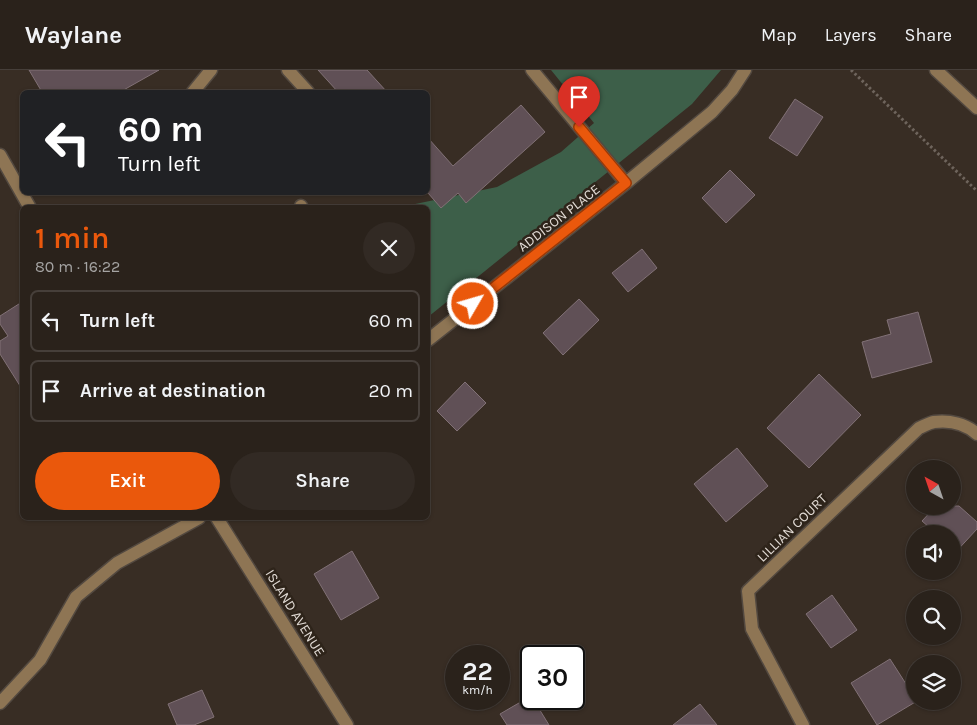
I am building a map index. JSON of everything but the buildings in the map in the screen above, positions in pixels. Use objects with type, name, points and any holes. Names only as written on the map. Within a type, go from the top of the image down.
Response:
[{"type":"street","points":[[195,90],[211,70]]},
{"type":"street","points":[[288,70],[306,90]]},
{"type":"street","points":[[532,70],[626,183]]},
{"type":"street","name":"ADDISON PLACE","points":[[430,338],[626,183],[712,112],[732,90],[745,70]]},
{"type":"street","points":[[936,70],[977,108]]},
{"type":"street","points":[[0,155],[20,185]]},
{"type":"street","name":"LILLIAN COURT","points":[[803,725],[752,629],[748,591],[919,428],[933,422],[951,422],[969,427],[977,434]]},
{"type":"street","points":[[0,703],[40,660],[76,597],[118,563],[195,520]]},
{"type":"street","name":"ISLAND AVENUE","points":[[218,520],[347,725]]},
{"type":"path","points":[[851,70],[977,191]]},
{"type":"green space","points":[[551,70],[721,70],[692,104],[430,315],[430,205],[410,205],[497,187],[561,152],[594,123]]},
{"type":"route","points":[[473,304],[626,183],[579,127]]}]
